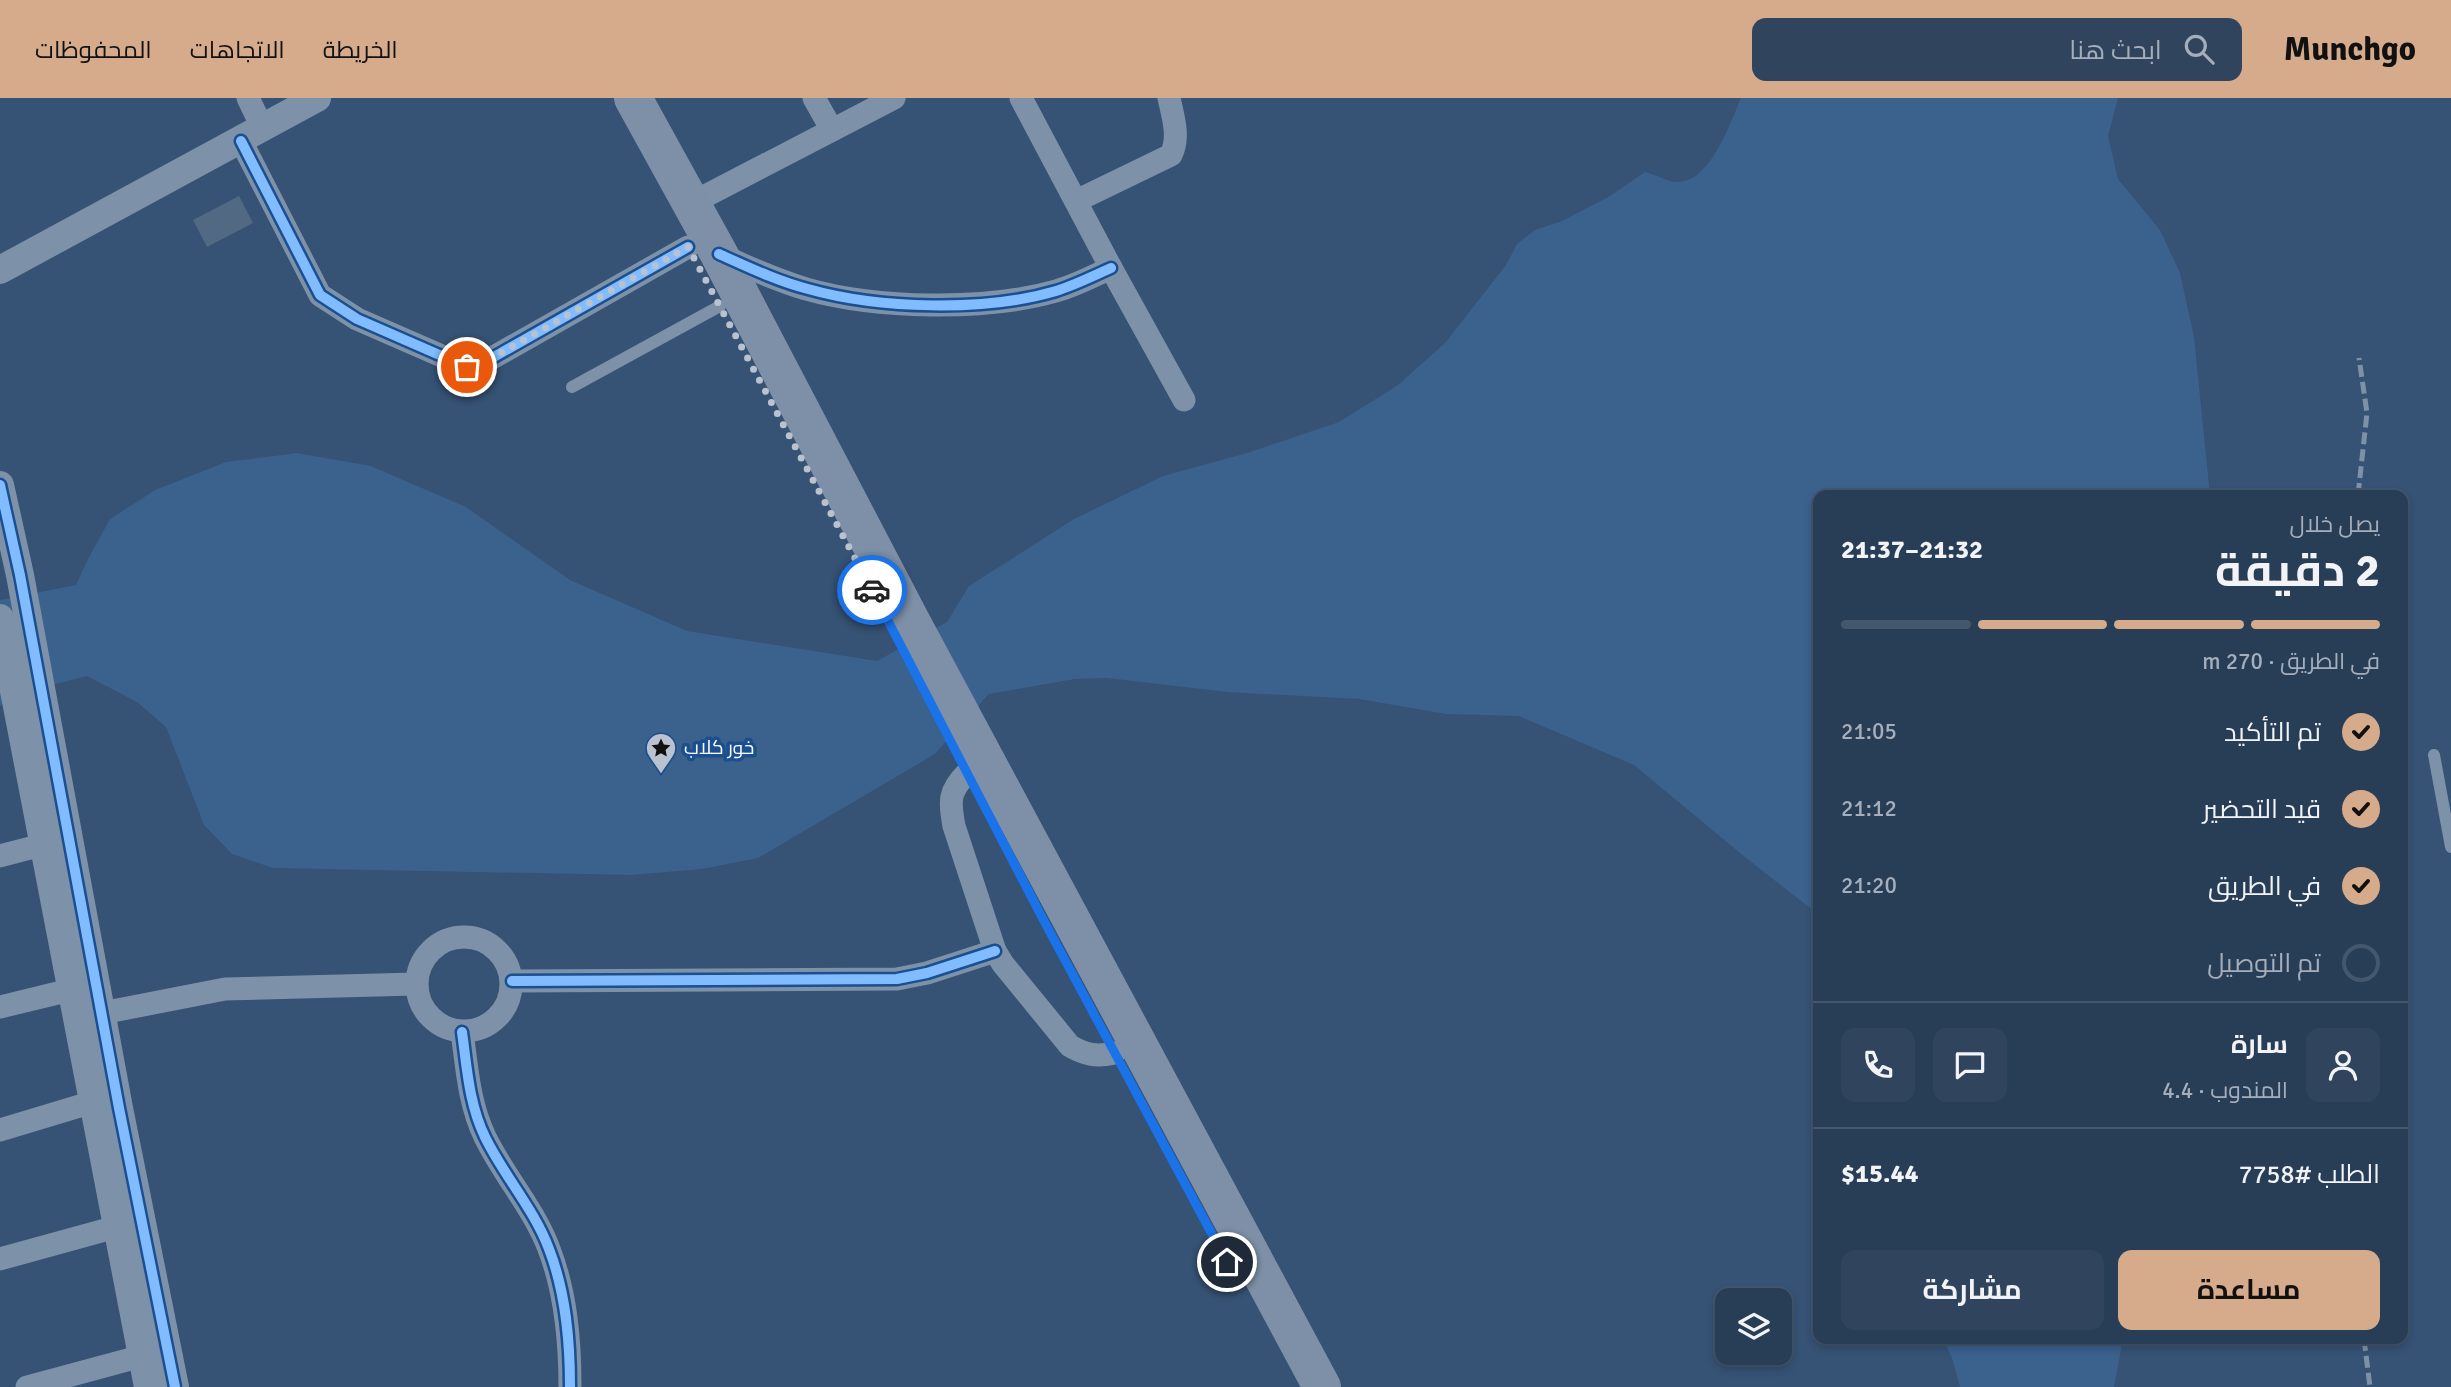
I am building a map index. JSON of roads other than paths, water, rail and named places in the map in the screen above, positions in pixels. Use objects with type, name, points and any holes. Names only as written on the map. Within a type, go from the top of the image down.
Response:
[{"type":"highway","points":[[608,98],[703,250],[787,407],[902,624],[1114,1053],[1152,1119],[1294,1387]]},
{"type":"highway","points":[[633,98],[690,204],[720,306],[787,407]]},
{"type":"highway","points":[[970,759],[1322,1387]]},
{"type":"street","points":[[248,98],[252,134],[320,295],[357,319],[467,367],[485,362],[703,250],[809,290],[859,299],[925,304],[995,302],[1032,297],[1058,290],[1111,268]]},
{"type":"street","points":[[0,270],[317,98]]},
{"type":"street","points":[[814,98],[832,130]]},
{"type":"street","points":[[690,204],[894,98]]},
{"type":"street","points":[[1021,98],[1184,400]]},
{"type":"street","points":[[1076,201],[1171,155],[1176,136],[1169,98]]},
{"type":"street","points":[[0,485],[20,575],[34,719],[42,845],[148,1387]]},
{"type":"street","points":[[0,618],[34,719],[102,1013],[175,1387]]},
{"type":"street","points":[[970,759],[955,785],[951,808],[954,827],[995,951],[1070,1046],[1084,1054],[1100,1056],[1114,1053]]},
{"type":"street","points":[[0,856],[42,845]]},
{"type":"street","points":[[471,937],[486,942],[499,952],[508,965],[512,981],[509,1001],[498,1017],[482,1029],[462,1032],[448,1029],[424,1012],[416,984],[419,968],[427,954],[440,943],[471,937]]},
{"type":"street","points":[[512,981],[897,979],[927,974],[995,951]]},
{"type":"street","points":[[102,1013],[225,989],[416,984]]},
{"type":"street","points":[[0,1007],[70,990]]},
{"type":"street","points":[[462,1032],[473,1106],[484,1136],[548,1247],[561,1286],[567,1328],[570,1387]]},
{"type":"street","points":[[0,1130],[93,1102]]},
{"type":"street","points":[[0,1259],[116,1227]]},
{"type":"street","points":[[27,1387],[142,1356]]},
{"type":"lane","points":[[572,387],[720,306]]},
{"type":"lane","points":[[2434,755],[2451,847]]},
{"type":"water","points":[[1741,98],[2118,98],[2108,136],[2118,179],[2160,230],[2180,273],[2194,337],[2209,490],[1813,490],[1813,910],[1634,765],[1519,716],[1446,714],[1359,699],[1227,692],[1107,678],[1075,679],[989,694],[935,754],[758,858],[702,869],[631,875],[273,868],[232,854],[204,825],[166,727],[137,702],[87,676],[12,695],[0,706],[0,600],[76,585],[110,519],[155,490],[226,462],[297,453],[371,466],[466,507],[570,580],[687,631],[877,661],[947,622],[969,586],[1074,519],[1163,476],[1247,453],[1339,422],[1398,385],[1445,343],[1506,265],[1517,244],[1535,230],[1562,221],[1610,196],[1645,172],[1669,181],[1688,180],[1709,163],[1725,136]]},
{"type":"water","points":[[1945,1344],[2122,1344],[2114,1387],[1960,1387]]},
{"type":"railway","points":[[2359,358],[2367,413],[2359,490]]},
{"type":"railway","points":[[2365,1344],[2370,1387]]},
{"type":"place","name":"خور كلاب","points":[[661,775]]}]
